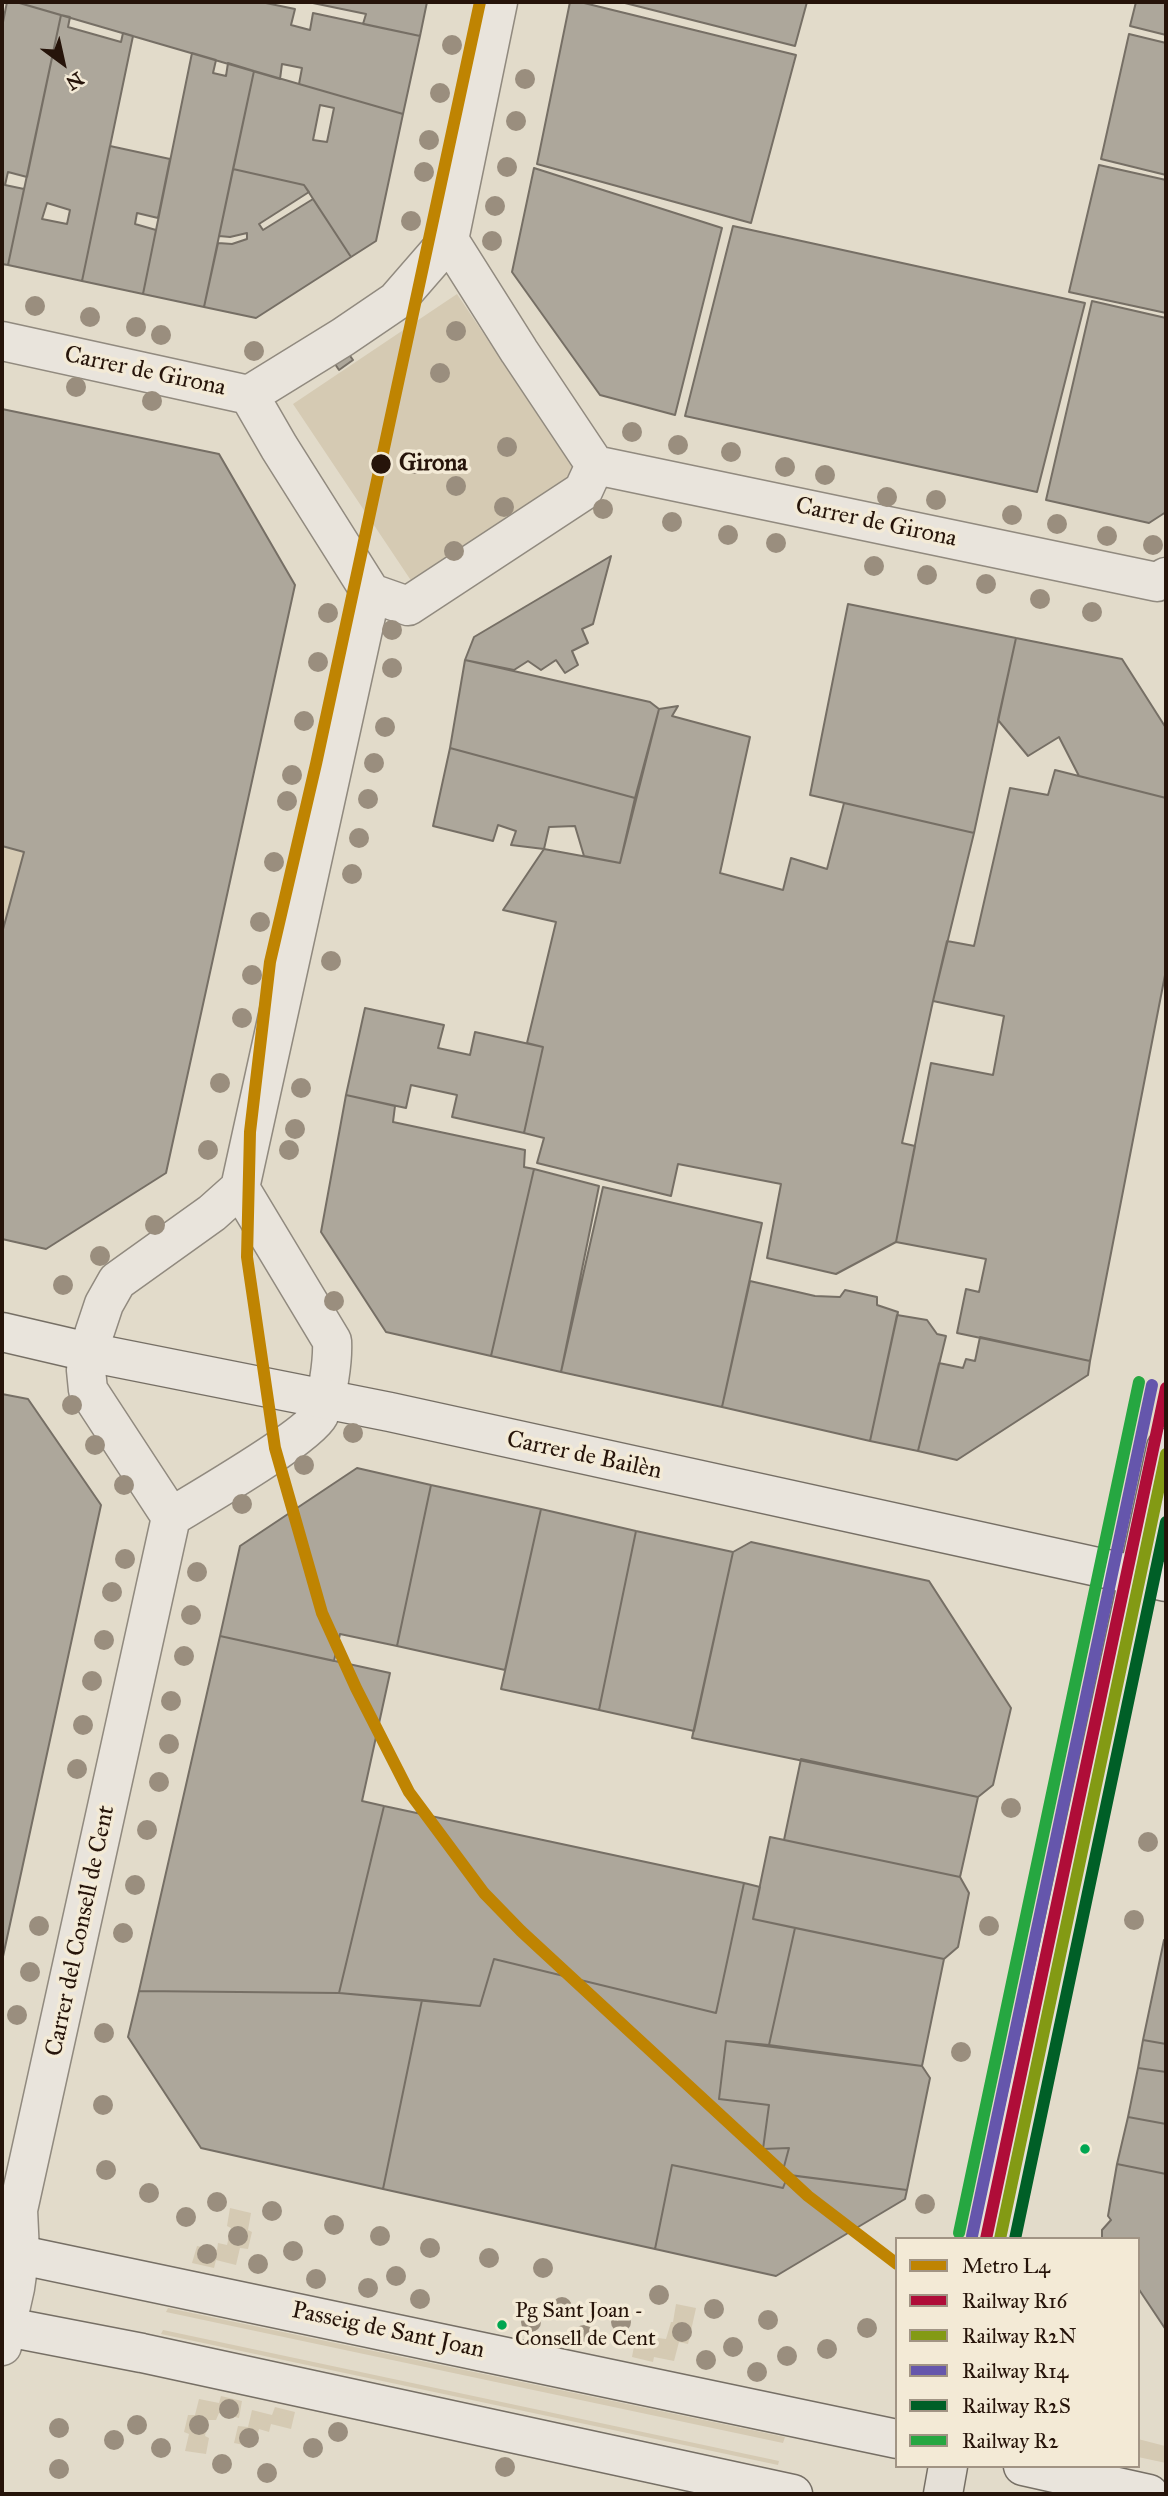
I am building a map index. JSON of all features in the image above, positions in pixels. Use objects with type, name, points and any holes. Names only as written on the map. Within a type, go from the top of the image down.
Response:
[{"type":"main road","points":[[996,2237],[1152,1579],[1166,1448]]},
{"type":"main road","points":[[943,2494],[947,2468]]},
{"type":"street","points":[[249,395],[396,301],[449,240],[498,2]]},
{"type":"street","points":[[240,1188],[332,1341],[333,1353],[324,1399],[318,1417],[297,1437],[171,1517],[88,1390],[88,1352],[104,1304],[117,1281],[212,1213],[240,1188],[371,593],[408,606],[583,491],[595,465],[449,240]]},
{"type":"street","name":"Carrer de Girona","points":[[2,341],[249,395],[371,593]]},
{"type":"street","name":"Carrer de Girona","points":[[595,465],[1162,579]]},
{"type":"street","name":"Carrer de Bailèn","points":[[2,1332],[324,1399],[1152,1579]]},
{"type":"street","name":"Carrer del Consell de Cent","points":[[3,2333],[18,2210],[171,1517]]},
{"type":"street","name":"Passeig de Sant Joan","points":[[11,2252],[895,2439]]},
{"type":"street","points":[[3,2333],[155,2356],[793,2494]]},
{"type":"street","points":[[1033,2468],[1149,2494]]},
{"type":"shaded area","points":[[457,294],[577,473],[412,582],[293,404]]},
{"type":"shaded area","points":[[2,846],[24,852],[2,933]]},
{"type":"shaded area","points":[[230,2208],[251,2213],[248,2230],[252,2232],[248,2249],[240,2248],[236,2265],[216,2260],[214,2268],[192,2263],[197,2246],[217,2250],[218,2243],[227,2245],[231,2228],[227,2226]]},
{"type":"shaded area","points":[[676,2304],[696,2308],[688,2344],[679,2342],[674,2361],[654,2357],[653,2362],[632,2357],[635,2341],[656,2345],[658,2338],[666,2339]]},
{"type":"shaded area","points":[[168,2308],[785,2437],[783,2443],[166,2312]]},
{"type":"shaded area","points":[[163,2330],[779,2461],[778,2465],[161,2334]]},
{"type":"shaded area","points":[[221,2396],[242,2401],[239,2418],[219,2413],[216,2420],[208,2420],[206,2454],[185,2451],[189,2434],[184,2432],[188,2415],[195,2415],[199,2399],[219,2403]]},
{"type":"shaded area","points":[[275,2407],[295,2412],[291,2429],[271,2424],[269,2432],[259,2429],[254,2447],[234,2443],[238,2426],[248,2427],[252,2410],[272,2415]]},
{"type":"shaded area","points":[[1140,2440],[1165,2446],[1166,2441],[1166,2463],[1140,2457]]},
{"type":"building","points":[[7,2],[16,2],[61,15],[27,177],[8,172],[5,185],[24,189],[8,265],[2,264],[2,27]]},
{"type":"building","points":[[16,2],[261,2],[295,9],[291,25],[310,30],[313,13],[420,36],[403,114],[299,84],[302,68],[282,64],[280,79]]},
{"type":"building","points":[[308,2],[427,2],[420,36],[363,24],[366,14]]},
{"type":"building","points":[[570,2],[580,2],[796,55],[751,223],[537,164]]},
{"type":"building","points":[[621,2],[807,2],[795,46]]},
{"type":"building","points":[[1136,2],[1166,2],[1166,35],[1130,26]]},
{"type":"building","points":[[61,15],[70,17],[68,27],[121,42],[123,33],[133,36],[82,281],[8,265]],"holes":[[[47,203],[70,210],[67,224],[42,219]]]},
{"type":"building","points":[[1129,34],[1166,43],[1166,175],[1101,159]]},
{"type":"building","points":[[192,53],[216,60],[213,73],[226,76],[228,63],[254,71],[204,307],[143,294]]},
{"type":"building","points":[[254,71],[403,114],[376,241],[351,257],[304,185],[233,169]],"holes":[[[320,105],[334,108],[327,142],[313,140]]]},
{"type":"building","points":[[110,146],[170,159],[158,218],[137,213],[135,224],[156,230],[143,294],[82,281]]},
{"type":"building","points":[[1099,165],[1166,180],[1166,313],[1069,292]]},
{"type":"building","points":[[534,168],[722,228],[675,415],[600,395],[512,272]]},
{"type":"building","points":[[233,169],[304,185],[309,192],[259,224],[263,230],[313,199],[351,257],[256,318],[204,307],[218,243],[232,244],[247,239],[247,233],[230,237],[219,236]]},
{"type":"building","points":[[733,226],[1085,303],[1037,492],[685,416]]},
{"type":"building","points":[[1092,301],[1166,318],[1166,512],[1149,523],[1046,500]]},
{"type":"building","points":[[343,346],[353,360],[339,370],[329,355]]},
{"type":"building","points":[[2,409],[219,454],[295,585],[166,1173],[46,1249],[2,1239],[2,933],[24,852],[2,846]]},
{"type":"building","points":[[611,556],[593,624],[582,629],[588,643],[572,651],[578,665],[565,673],[556,660],[541,670],[528,661],[514,670],[465,660],[474,637]]},
{"type":"building","points":[[848,604],[1016,638],[974,833],[810,795]]},
{"type":"building","points":[[1016,638],[1122,659],[1166,728],[1166,798],[1079,776],[1059,737],[1028,756],[998,720]]},
{"type":"building","points":[[465,660],[650,702],[659,709],[635,798],[450,748]]},
{"type":"building","points":[[678,706],[672,716],[750,737],[720,873],[783,890],[791,858],[827,869],[844,803],[974,833],[902,1143],[915,1146],[896,1242],[836,1274],[767,1258],[781,1184],[678,1164],[671,1196],[537,1163],[544,1138],[524,1133],[543,1047],[527,1043],[556,922],[503,910],[544,849],[620,863],[659,709]]},
{"type":"building","points":[[450,748],[635,798],[620,863],[584,856],[575,826],[549,827],[544,849],[511,845],[516,831],[498,825],[493,841],[433,826]]},
{"type":"building","points":[[1055,770],[1166,798],[1166,970],[1090,1361],[957,1333],[966,1289],[979,1292],[986,1259],[896,1242],[931,1063],[993,1075],[1004,1016],[933,1001],[947,941],[974,946],[1010,788],[1048,795]]},
{"type":"building","points":[[365,1008],[444,1025],[438,1048],[470,1055],[475,1032],[543,1047],[524,1133],[452,1117],[457,1095],[411,1085],[406,1108],[346,1095]]},
{"type":"building","points":[[346,1095],[395,1106],[393,1122],[525,1150],[524,1167],[534,1169],[491,1356],[386,1332],[321,1232]]},
{"type":"building","points":[[534,1169],[599,1186],[561,1372],[491,1356]]},
{"type":"building","points":[[603,1187],[762,1223],[722,1407],[561,1372]]},
{"type":"building","points":[[750,1281],[815,1296],[840,1297],[845,1290],[877,1297],[877,1305],[898,1312],[870,1441],[722,1407]]},
{"type":"building","points":[[897,1315],[927,1320],[937,1334],[946,1336],[918,1451],[870,1441]]},
{"type":"building","points":[[980,1337],[1090,1361],[1088,1375],[957,1460],[918,1451],[939,1363],[963,1368],[966,1359],[975,1361]]},
{"type":"building","points":[[2,1394],[28,1399],[101,1505],[2,1961]]},
{"type":"building","points":[[357,1468],[431,1485],[397,1646],[340,1634],[334,1661],[220,1636],[240,1546]]},
{"type":"building","points":[[431,1485],[541,1509],[505,1670],[397,1646]]},
{"type":"building","points":[[541,1509],[636,1531],[599,1710],[501,1689]]},
{"type":"building","points":[[636,1531],[733,1552],[694,1731],[599,1710]]},
{"type":"building","points":[[751,1542],[929,1581],[1011,1708],[993,1785],[978,1797],[692,1738],[733,1552]]},
{"type":"building","points":[[220,1636],[390,1673],[362,1801],[384,1806],[339,1993],[139,1991]]},
{"type":"building","points":[[801,1759],[978,1797],[960,1877],[784,1840]]},
{"type":"building","points":[[384,1806],[744,1883],[716,2013],[494,1959],[480,2006],[339,1993]]},
{"type":"building","points":[[770,1837],[960,1877],[969,1893],[958,1947],[944,1959],[753,1919]]},
{"type":"building","points":[[744,1883],[760,1887],[753,1919],[795,1928],[769,2045],[726,2041],[719,2099],[769,2105],[763,2149],[789,2148],[782,2174],[788,2175],[783,2188],[672,2165],[655,2249],[383,2189],[422,2000],[480,2006],[494,1959],[716,2013]]},
{"type":"building","points":[[795,1928],[944,1959],[922,2066],[769,2045]]},
{"type":"building","points":[[1164,1940],[1166,1941],[1166,2044],[1143,2040]]},
{"type":"building","points":[[139,1991],[339,1993],[422,2000],[383,2189],[201,2148],[128,2037]]},
{"type":"building","points":[[1143,2040],[1166,2044],[1166,2072],[1138,2068]]},
{"type":"building","points":[[726,2041],[922,2066],[930,2078],[907,2190],[782,2174],[789,2148],[763,2149],[769,2105],[719,2099]]},
{"type":"building","points":[[1138,2068],[1166,2072],[1166,2124],[1128,2117]]},
{"type":"building","points":[[1128,2117],[1166,2124],[1166,2174],[1117,2164]]},
{"type":"building","points":[[1117,2164],[1166,2174],[1166,2330],[1140,2291],[1140,2237],[1102,2237],[1102,2230],[1111,2220],[1108,2216]]},
{"type":"building","points":[[672,2165],[783,2188],[788,2175],[907,2190],[905,2199],[776,2276],[655,2249]]},
{"type":"metro line","name":"L4","points":[[480,2],[316,764],[270,962],[250,1132],[247,1257],[275,1448],[322,1613],[356,1688],[409,1792],[484,1893],[521,1931],[808,2196],[895,2262]]},
{"type":"rail line","name":"R2","points":[[959,2233],[1139,1382]]},
{"type":"rail line","name":"R14","points":[[972,2236],[1152,1385]]},
{"type":"rail line","name":"R16","points":[[986,2237],[1166,1388]]},
{"type":"rail line","name":"R2N","points":[[1000,2237],[1166,1454]]},
{"type":"rail line","name":"R2S","points":[[1015,2237],[1166,1522]]},
{"type":"place","name":"Girona","points":[[381,464]]},
{"type":"place","name":"Pg Sant Joan - Consell de Cent","points":[[502,2325]]}]
